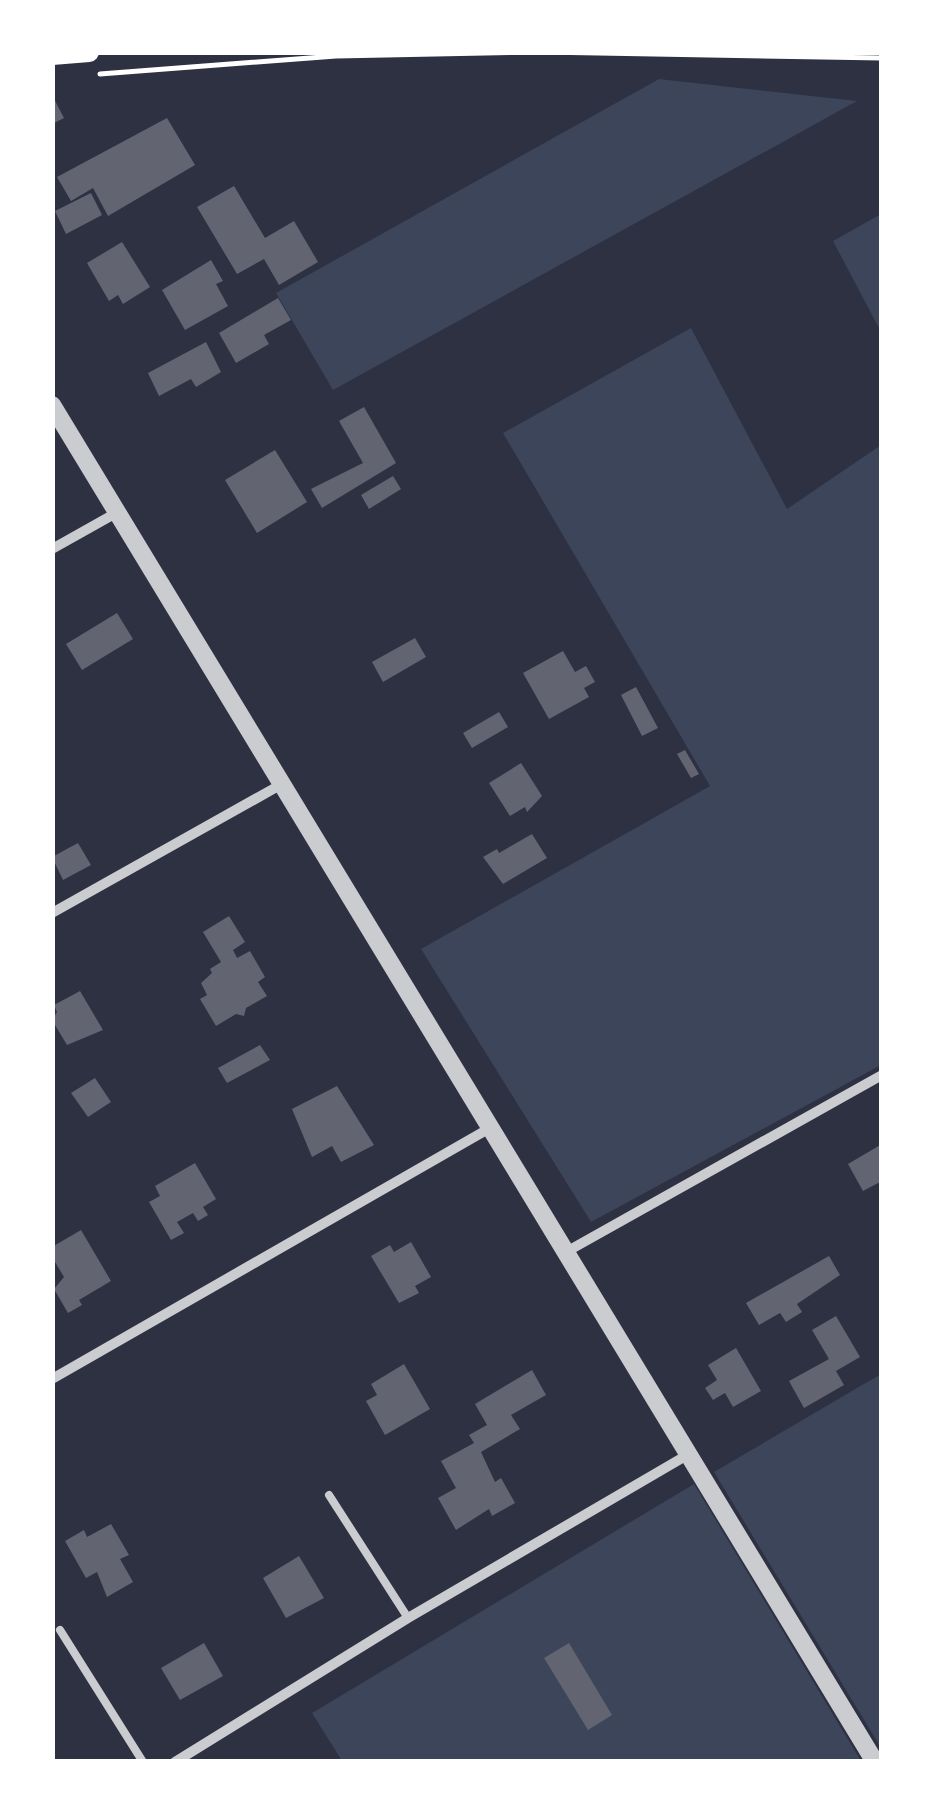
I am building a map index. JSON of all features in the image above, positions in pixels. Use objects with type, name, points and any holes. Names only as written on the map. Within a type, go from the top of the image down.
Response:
[{"type":"main road","points":[[52,55],[89,52]]},
{"type":"street","points":[[52,405],[875,1762]]},
{"type":"street","points":[[52,549],[118,512]]},
{"type":"street","points":[[52,914],[282,784]]},
{"type":"street","points":[[566,1252],[882,1075]]},
{"type":"street","points":[[52,1379],[490,1128]]},
{"type":"street","points":[[175,1762],[408,1618],[689,1454]]},
{"type":"lane","points":[[329,1495],[408,1618]]},
{"type":"lane","points":[[60,1630],[143,1762]]},
{"type":"path","points":[[90,75],[336,56],[540,52],[882,58]]},
{"type":"shaded area","points":[[659,79],[857,101],[333,390],[276,293]]},
{"type":"shaded area","points":[[881,214],[881,332],[833,241]]},
{"type":"shaded area","points":[[691,328],[787,509],[881,445],[881,1065],[591,1222],[421,949],[710,786],[503,433]]},
{"type":"shaded area","points":[[881,1374],[881,1748],[714,1472]]},
{"type":"shaded area","points":[[694,1484],[861,1761],[342,1761],[312,1713]]},
{"type":"building","points":[[52,95],[64,118],[52,124]]},
{"type":"building","points":[[167,118],[195,165],[108,216],[93,188],[71,201],[57,177]]},
{"type":"building","points":[[234,186],[265,238],[294,221],[318,262],[279,285],[264,259],[237,274],[197,207]]},
{"type":"building","points":[[91,193],[102,215],[66,234],[55,211]]},
{"type":"building","points":[[122,242],[150,287],[123,304],[118,295],[109,301],[87,263]]},
{"type":"building","points":[[211,260],[223,281],[216,284],[228,306],[185,330],[162,290]]},
{"type":"building","points":[[278,298],[291,320],[264,335],[269,344],[236,363],[219,333]]},
{"type":"building","points":[[206,342],[221,372],[196,387],[191,379],[159,396],[148,373]]},
{"type":"building","points":[[364,407],[396,463],[322,508],[311,489],[363,463],[339,421]]},
{"type":"building","points":[[275,450],[307,502],[257,533],[225,480]]},
{"type":"building","points":[[393,476],[401,489],[369,509],[361,495]]},
{"type":"building","points":[[117,613],[133,639],[82,670],[66,644]]},
{"type":"building","points":[[415,638],[426,657],[383,682],[372,662]]},
{"type":"building","points":[[563,651],[575,672],[586,666],[595,682],[584,688],[589,697],[549,719],[523,673]]},
{"type":"building","points":[[636,687],[658,728],[642,736],[621,695]]},
{"type":"building","points":[[499,712],[508,727],[472,748],[463,733]]},
{"type":"building","points":[[685,750],[699,774],[691,778],[677,754]]},
{"type":"building","points":[[521,763],[542,796],[527,812],[525,807],[510,816],[489,783]]},
{"type":"building","points":[[532,834],[547,858],[503,884],[483,857],[497,849],[499,853]]},
{"type":"building","points":[[78,843],[91,865],[63,880],[52,857]]},
{"type":"building","points":[[229,916],[245,942],[233,950],[237,958],[250,951],[265,977],[258,982],[267,996],[246,1008],[244,1016],[236,1014],[216,1026],[200,999],[207,995],[201,983],[212,973],[210,969],[221,962],[203,932]]},
{"type":"building","points":[[80,991],[103,1030],[67,1045],[52,1020],[57,1012],[54,1005]]},
{"type":"building","points":[[260,1045],[270,1060],[227,1083],[218,1068]]},
{"type":"building","points":[[95,1078],[111,1102],[88,1117],[71,1093]]},
{"type":"building","points":[[337,1086],[374,1145],[341,1162],[332,1146],[312,1157],[292,1109]]},
{"type":"building","points":[[882,1144],[882,1181],[863,1191],[848,1164]]},
{"type":"building","points":[[195,1163],[216,1199],[203,1207],[208,1215],[198,1221],[193,1213],[177,1222],[184,1233],[171,1240],[149,1202],[160,1196],[155,1186]]},
{"type":"building","points":[[81,1230],[111,1281],[79,1300],[82,1305],[68,1313],[54,1289],[64,1277],[52,1257],[52,1247]]},
{"type":"building","points":[[411,1242],[431,1277],[415,1286],[419,1293],[399,1303],[371,1256],[390,1245],[394,1252]]},
{"type":"building","points":[[829,1256],[840,1275],[797,1304],[802,1312],[786,1322],[780,1313],[759,1325],[746,1303]]},
{"type":"building","points":[[836,1316],[860,1357],[836,1371],[844,1385],[804,1408],[789,1381],[829,1359],[812,1330]]},
{"type":"building","points":[[736,1348],[761,1391],[733,1407],[725,1393],[713,1400],[705,1388],[717,1380],[708,1365]]},
{"type":"building","points":[[404,1364],[430,1409],[385,1435],[366,1401],[377,1395],[371,1384]]},
{"type":"building","points":[[532,1370],[546,1395],[511,1415],[520,1429],[481,1452],[495,1482],[501,1478],[515,1503],[492,1516],[489,1509],[456,1530],[438,1498],[456,1488],[441,1461],[474,1443],[469,1435],[487,1425],[475,1404]]},
{"type":"building","points":[[111,1524],[129,1555],[120,1559],[133,1582],[107,1597],[97,1572],[86,1578],[65,1541],[84,1530],[87,1537]]},
{"type":"building","points":[[299,1556],[324,1598],[286,1618],[263,1578]]},
{"type":"building","points":[[204,1643],[223,1676],[180,1700],[161,1668]]},
{"type":"building","points":[[569,1643],[612,1715],[588,1730],[544,1658]]}]
